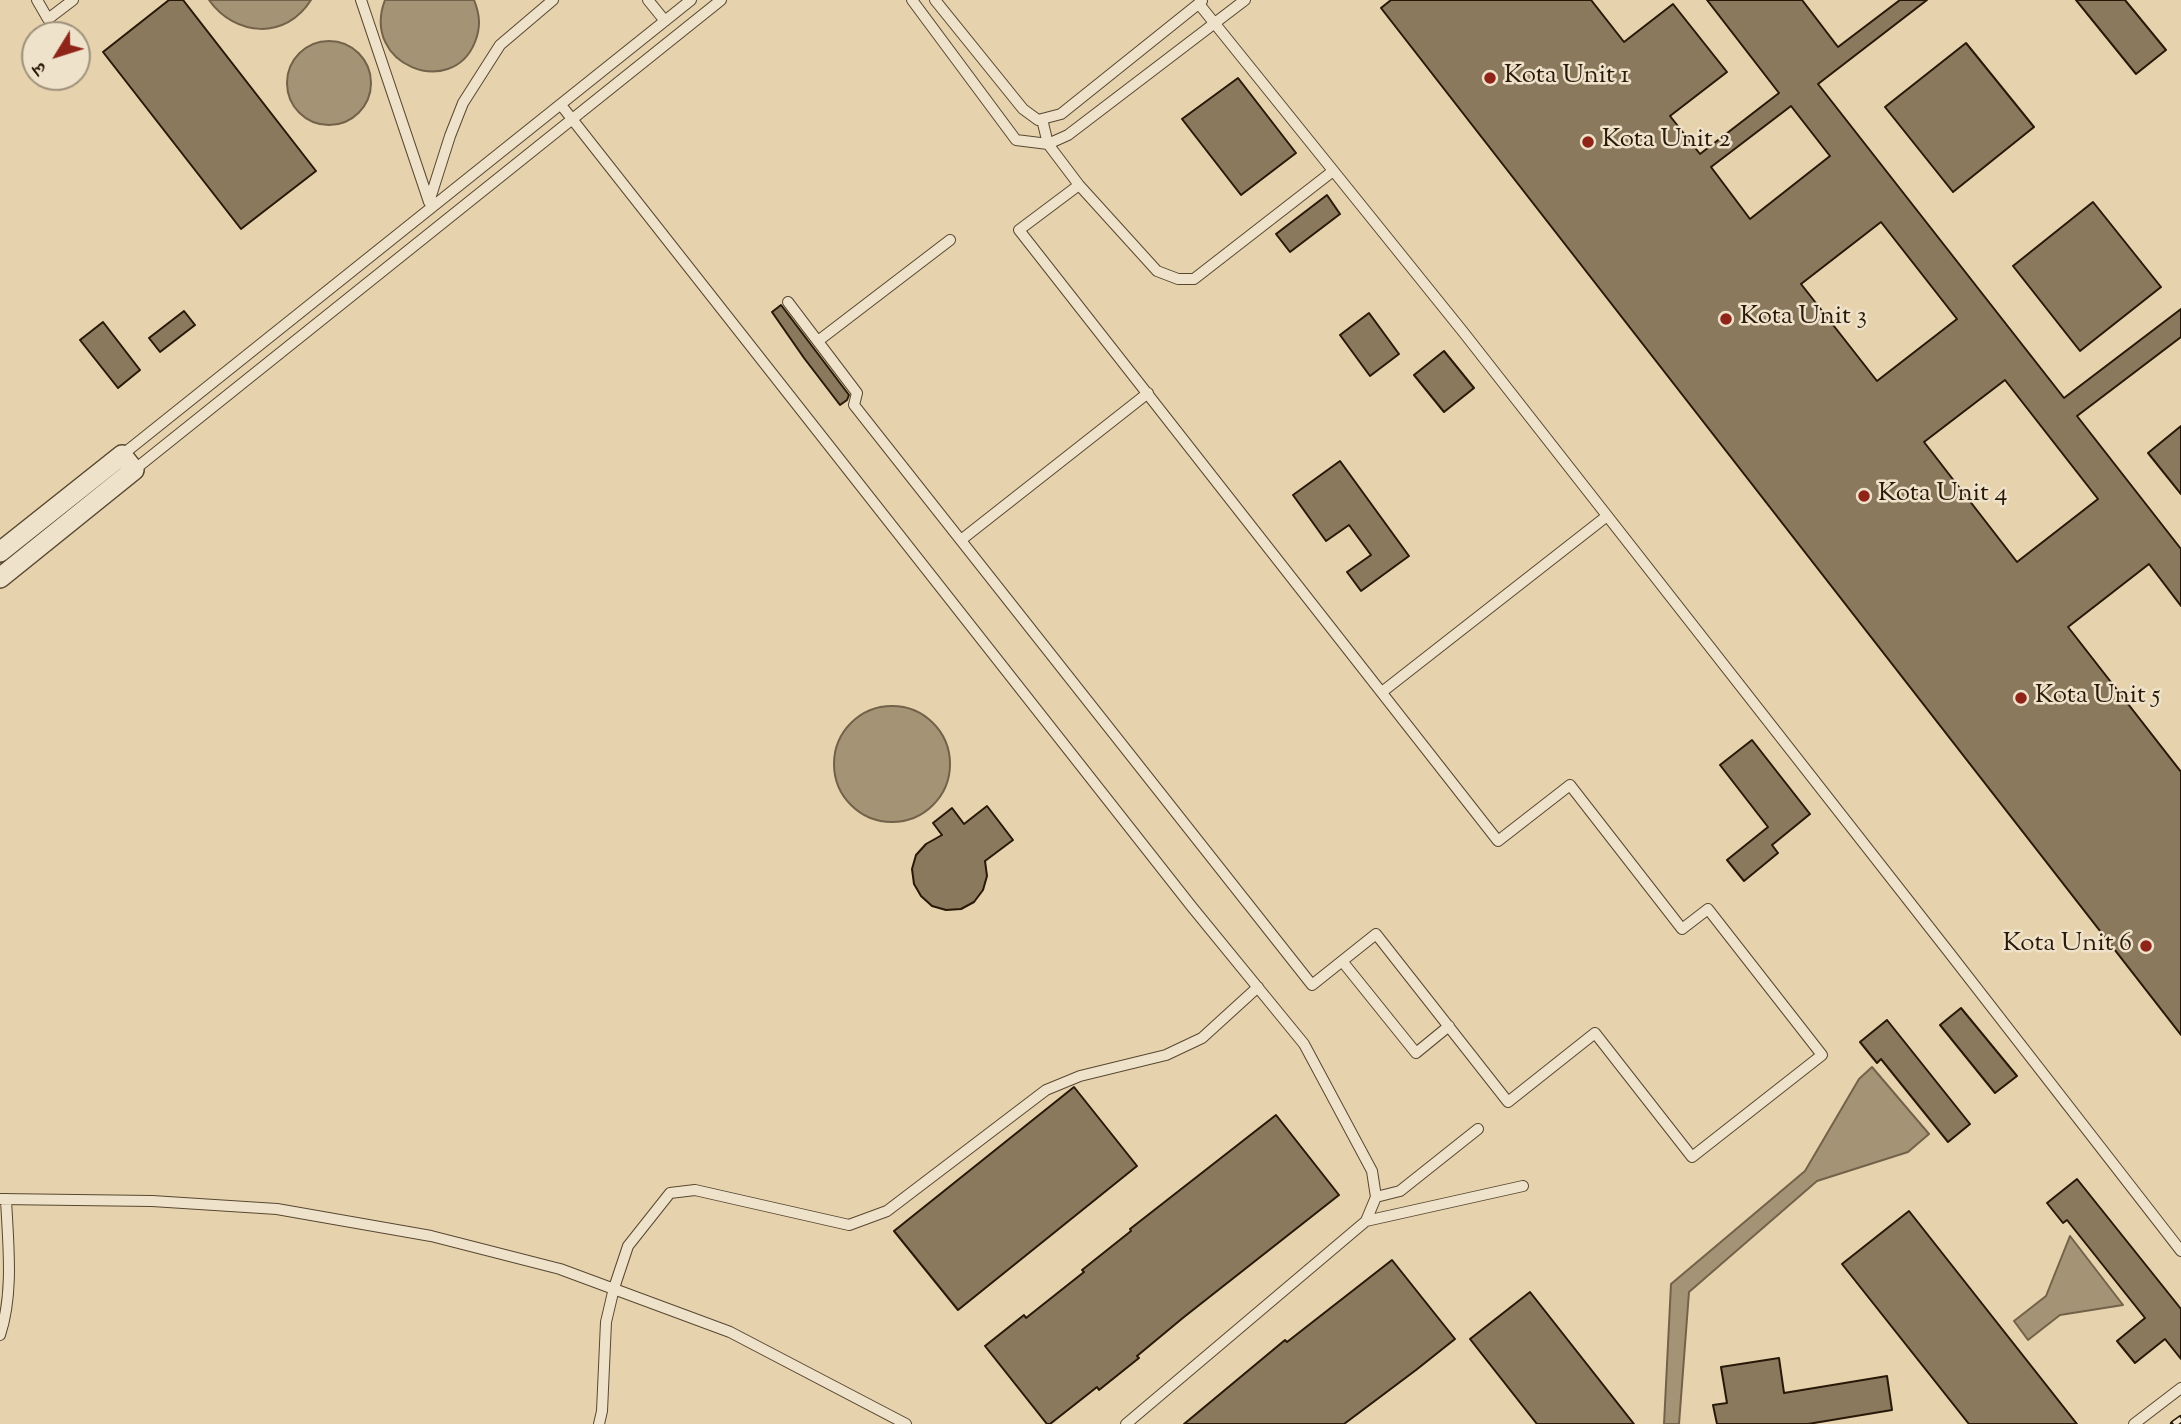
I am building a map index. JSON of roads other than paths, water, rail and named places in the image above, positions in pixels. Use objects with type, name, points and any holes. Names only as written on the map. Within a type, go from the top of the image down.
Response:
[{"type":"street","points":[[0,552],[128,463]]},
{"type":"street","points":[[0,578],[128,463]]},
{"type":"lane","points":[[37,0],[48,19],[73,0]]},
{"type":"lane","points":[[361,0],[430,206]]},
{"type":"lane","points":[[430,206],[463,103],[500,45],[552,0]]},
{"type":"lane","points":[[648,0],[664,22]]},
{"type":"lane","points":[[128,463],[430,206],[561,106],[691,0]]},
{"type":"lane","points":[[128,463],[572,120],[722,0]]},
{"type":"lane","points":[[912,0],[1016,139],[1048,144],[1068,135],[1215,24],[1239,2]]},
{"type":"lane","points":[[935,0],[1023,109],[1038,120],[1061,114],[1201,2],[1215,24],[1607,516],[2181,1251]]},
{"type":"lane","points":[[561,106],[1304,1044],[1372,1171],[1376,1197],[1366,1221],[1126,1424]]},
{"type":"lane","points":[[1042,119],[1048,144],[1079,185],[1157,271],[1178,279],[1194,279],[1333,171]]},
{"type":"lane","points":[[789,302],[857,393],[854,405],[1312,985],[1376,934],[1508,1101],[1595,1033],[1692,1157],[1822,1055],[1708,909],[1682,929],[1570,785],[1498,841],[1019,230],[1079,185]]},
{"type":"lane","points":[[818,341],[950,240]]},
{"type":"lane","points":[[961,540],[1148,393]]},
{"type":"lane","points":[[1382,692],[1607,516]]},
{"type":"lane","points":[[1342,961],[1416,1053],[1449,1026]]},
{"type":"lane","points":[[599,1424],[606,1322],[614,1288],[628,1247],[670,1193],[695,1190],[849,1225],[887,1211],[1046,1090],[1080,1076],[1166,1055],[1202,1038],[1258,987]]},
{"type":"lane","points":[[1376,1197],[1400,1191],[1478,1129]]},
{"type":"lane","points":[[1366,1221],[1523,1186]]},
{"type":"lane","points":[[0,1335],[6,1316],[9,1251],[3,1199],[152,1201],[277,1209],[431,1236],[561,1269],[730,1332],[906,1424]]},
{"type":"lane","points":[[2134,1424],[2181,1388]]},
{"type":"railway","points":[[2174,1424],[2181,1419]]},
{"type":"place","name":"Kota Unit 1","points":[[1490,78]]},
{"type":"place","name":"Kota Unit 2","points":[[1588,142]]},
{"type":"place","name":"Kota Unit 3","points":[[1726,319]]},
{"type":"place","name":"Kota Unit 4","points":[[1864,496]]},
{"type":"place","name":"Kota Unit 5","points":[[2021,698]]},
{"type":"place","name":"Kota Unit 6","points":[[2146,946]]}]
